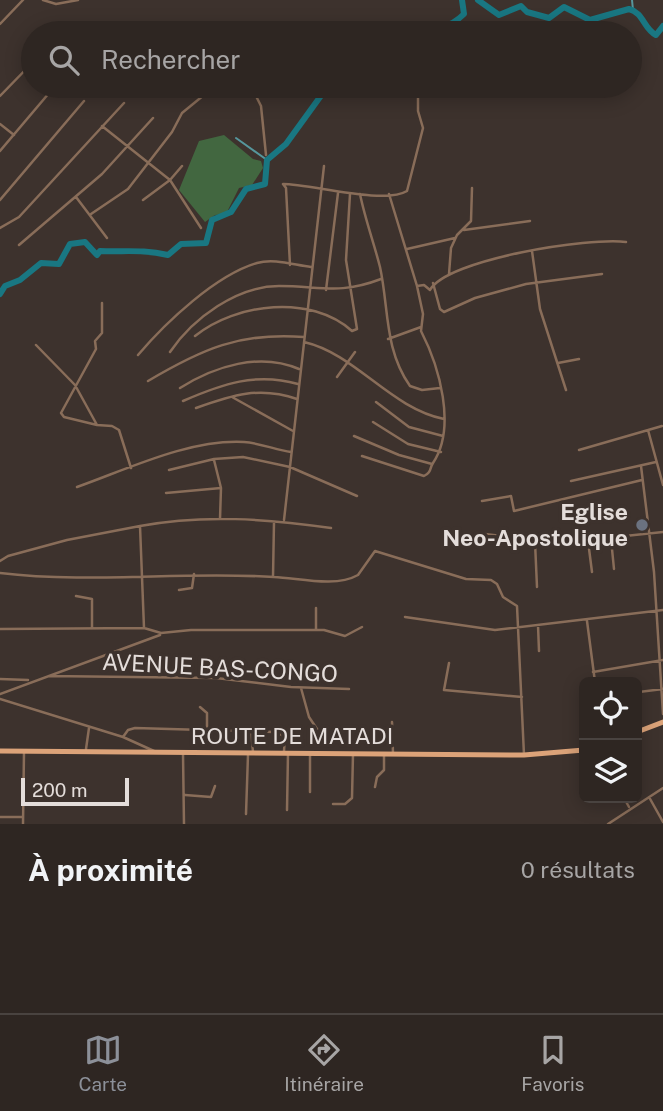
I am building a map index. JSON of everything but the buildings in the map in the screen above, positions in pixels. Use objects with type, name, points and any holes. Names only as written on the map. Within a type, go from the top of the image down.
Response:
[{"type":"main road","points":[[642,730],[663,722]]},
{"type":"main road","name":"ROUTE DE MATADI","points":[[0,751],[524,755],[579,750]]},
{"type":"street","points":[[0,24],[23,0]]},
{"type":"street","points":[[43,0],[50,4],[78,0]]},
{"type":"street","points":[[0,96],[21,74]]},
{"type":"street","points":[[0,151],[45,98]]},
{"type":"street","points":[[91,214],[120,195],[150,163],[182,113],[200,98]]},
{"type":"street","points":[[257,98],[261,106],[266,155]]},
{"type":"street","points":[[290,265],[284,184],[360,194],[407,191],[414,156],[422,136],[419,98]]},
{"type":"street","points":[[0,200],[84,101]]},
{"type":"street","points":[[0,228],[19,217],[124,103]]},
{"type":"street","points":[[19,246],[102,174],[153,118]]},
{"type":"street","points":[[0,124],[13,135]]},
{"type":"street","points":[[102,126],[170,180],[201,228]]},
{"type":"street","points":[[143,200],[170,180],[182,166]]},
{"type":"street","points":[[284,522],[299,369],[324,166]]},
{"type":"street","points":[[407,249],[455,238],[464,230],[473,210],[472,188]]},
{"type":"street","points":[[326,290],[338,192]]},
{"type":"street","points":[[195,336],[217,320],[240,312],[268,308],[330,316],[355,331],[358,327],[345,260],[350,193]]},
{"type":"street","points":[[360,194],[382,279],[388,338],[410,386],[422,390],[440,388]]},
{"type":"street","points":[[362,456],[424,476],[429,473],[441,452],[443,436],[444,419],[436,364],[421,327],[423,314],[417,286],[389,194]]},
{"type":"street","points":[[76,197],[107,238]]},
{"type":"street","points":[[464,230],[530,221]]},
{"type":"street","points":[[449,275],[455,238]]},
{"type":"street","points":[[417,286],[424,285],[430,290],[433,284],[468,265],[532,251],[608,240],[626,242]]},
{"type":"street","points":[[532,251],[540,309],[566,390]]},
{"type":"street","points":[[138,355],[199,297],[237,273],[258,263],[311,267]]},
{"type":"street","points":[[433,284],[440,309],[444,312],[475,298],[536,282],[602,274]]},
{"type":"street","points":[[170,352],[199,318],[241,296],[272,287],[350,290],[382,279]]},
{"type":"street","points":[[102,303],[102,333],[62,414],[97,425],[112,426],[118,430],[131,468]]},
{"type":"street","points":[[388,338],[421,327]]},
{"type":"street","points":[[148,381],[196,353],[233,341],[268,335],[304,337]]},
{"type":"street","points":[[304,342],[346,365],[416,412],[444,419]]},
{"type":"street","points":[[36,345],[75,385],[97,425]]},
{"type":"street","points":[[337,377],[355,352]]},
{"type":"street","points":[[557,363],[579,359]]},
{"type":"street","points":[[180,388],[206,374],[248,362],[270,361],[299,369]]},
{"type":"street","points":[[183,401],[213,388],[249,379],[265,378],[299,384]]},
{"type":"street","points":[[196,408],[231,396],[267,391],[297,399]]},
{"type":"street","points":[[231,396],[293,431]]},
{"type":"street","points":[[376,402],[409,427],[443,436]]},
{"type":"street","points":[[373,422],[408,444],[441,452]]},
{"type":"street","points":[[579,450],[663,426]]},
{"type":"street","points":[[648,430],[663,485]]},
{"type":"street","points":[[354,436],[399,455],[432,464]]},
{"type":"street","points":[[77,486],[193,449],[231,442],[255,443],[292,453]]},
{"type":"street","points":[[169,470],[214,459],[243,457],[290,467],[356,496]]},
{"type":"street","points":[[214,459],[221,488],[220,519]]},
{"type":"street","points":[[571,481],[656,462]]},
{"type":"street","points":[[640,466],[650,533],[663,714]]},
{"type":"street","points":[[482,501],[511,496],[514,511],[642,480]]},
{"type":"street","points":[[166,493],[221,488]]},
{"type":"street","points":[[0,561],[8,556],[67,540],[172,520],[220,519],[331,527]]},
{"type":"street","points":[[272,577],[274,522]]},
{"type":"street","points":[[140,526],[144,628]]},
{"type":"street","points":[[485,534],[535,542],[588,541],[663,532]]},
{"type":"street","points":[[611,539],[614,569]]},
{"type":"street","points":[[588,541],[592,572]]},
{"type":"street","points":[[535,542],[537,587]]},
{"type":"street","points":[[0,573],[334,580],[354,578],[375,551],[437,571],[494,581],[504,599],[517,606],[524,755]]},
{"type":"street","points":[[178,590],[192,588],[194,575]]},
{"type":"street","points":[[76,596],[92,599],[92,628]]},
{"type":"street","points":[[316,608],[316,631]]},
{"type":"street","points":[[405,617],[472,629],[520,628],[663,610]]},
{"type":"street","points":[[587,621],[594,677]]},
{"type":"street","points":[[538,625],[539,650]]},
{"type":"street","points":[[0,694],[161,633],[191,630],[329,630],[345,636],[362,626]]},
{"type":"street","points":[[0,629],[144,628],[161,633]]},
{"type":"street","points":[[593,672],[661,660]]},
{"type":"street","points":[[449,663],[444,690],[522,697]]},
{"type":"street","name":"AVENUE BAS-CONGO","points":[[48,676],[216,678],[301,688],[349,689]]},
{"type":"street","points":[[0,679],[29,681]]},
{"type":"street","points":[[301,688],[309,717],[317,729]]},
{"type":"street","points":[[642,692],[662,690]]},
{"type":"street","points":[[0,699],[123,737],[157,753]]},
{"type":"street","points":[[200,707],[207,713],[207,731]]},
{"type":"street","points":[[392,722],[393,754]]},
{"type":"street","points":[[86,753],[89,726]]},
{"type":"street","points":[[123,737],[128,730],[135,729],[281,732],[285,737],[287,810]]},
{"type":"street","points":[[246,814],[251,731]]},
{"type":"street","points":[[23,824],[24,752]]},
{"type":"street","points":[[183,752],[184,824]]},
{"type":"street","points":[[310,754],[310,792]]},
{"type":"street","points":[[333,804],[345,804],[352,798],[353,754]]},
{"type":"street","points":[[375,788],[377,777],[384,770],[384,754]]},
{"type":"street","points":[[184,795],[211,797],[215,786]]},
{"type":"street","points":[[608,824],[663,788]]},
{"type":"street","points":[[649,797],[663,822]]},
{"type":"street","points":[[626,803],[629,808]]},
{"type":"street","points":[[0,817],[23,817]]},
{"type":"green space","points":[[224,135],[253,159],[261,161],[263,168],[252,185],[239,188],[226,214],[215,215],[205,222],[179,190],[199,141]]},
{"type":"waterway","points":[[455,21],[464,14],[462,0]]},
{"type":"waterway","points":[[478,0],[499,15],[521,6],[527,12],[549,18],[564,7],[590,20],[629,9],[638,14],[648,29],[656,35],[663,26]]},
{"type":"waterway","points":[[632,0],[633,10]]},
{"type":"waterway","points":[[0,294],[5,286],[20,280],[41,263],[59,264],[70,244],[85,242],[97,255],[100,251],[142,251],[168,255],[181,244],[206,243],[212,220],[231,212],[246,189],[265,184],[267,160],[286,144],[319,98]]},
{"type":"waterway","points":[[236,138],[267,160]]},
{"type":"place","name":"Eglise Neo-Apostolique","points":[[642,525]]}]
